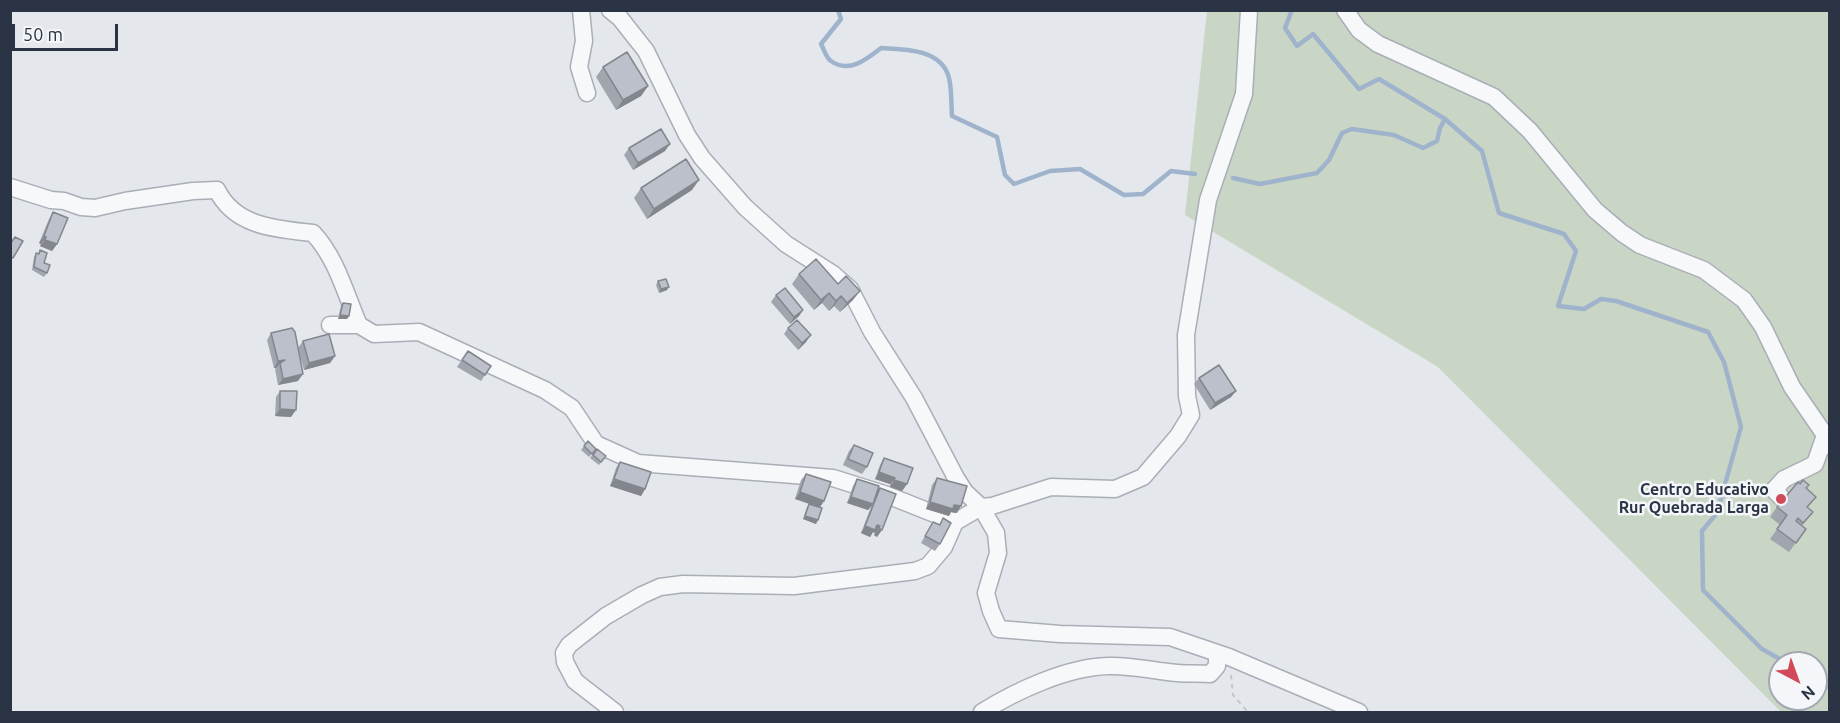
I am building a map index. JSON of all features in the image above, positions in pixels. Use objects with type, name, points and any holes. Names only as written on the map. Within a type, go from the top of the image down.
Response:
[{"type":"street","points":[[581,10],[584,41],[579,67],[587,93]]},
{"type":"street","points":[[610,10],[620,18],[646,51],[687,135],[702,158],[753,215],[786,244],[834,274],[850,289],[872,332],[914,398],[956,478],[965,492],[981,507],[996,533],[998,553],[986,593],[990,611],[999,629],[1060,634],[1170,637],[1223,655],[1359,712]]},
{"type":"street","points":[[615,712],[576,681],[565,662],[564,653],[568,645],[606,616],[642,595],[660,587],[683,584],[794,586],[915,571],[928,566],[944,547],[956,522],[981,507],[992,506],[1051,487],[1115,489],[1143,477],[1178,436],[1191,415],[1187,396],[1186,335],[1208,200],[1244,94],[1249,10]]},
{"type":"street","points":[[1345,10],[1359,30],[1378,44],[1494,97],[1530,131],[1595,210],[1622,233],[1640,245],[1704,270],[1744,300],[1762,327],[1792,387],[1827,441],[1815,464],[1784,479],[1774,490],[1781,497]]},
{"type":"street","points":[[10,188],[51,200],[95,208],[125,201],[193,191],[217,190],[231,210],[243,219],[264,226],[313,233],[324,244],[334,263],[359,326]]},
{"type":"street","points":[[330,325],[359,326],[374,334],[419,332],[545,390],[572,408],[596,444],[638,463],[833,478],[887,495],[956,522]]},
{"type":"street","points":[[982,712],[1002,700],[1074,670],[1106,666],[1142,667],[1176,673],[1210,674],[1223,655]]},
{"type":"path","points":[[1223,655],[1233,695],[1248,712]]},
{"type":"green space","points":[[1207,11],[1829,11],[1829,712],[1780,711],[1828,711],[1828,651],[1768,651],[1768,699],[1438,367],[1185,215]]},
{"type":"building","points":[[627,52],[648,86],[623,100],[603,67]]},
{"type":"building","points":[[661,129],[670,144],[638,163],[629,148]]},
{"type":"building","points":[[686,159],[699,180],[654,209],[641,188]]},
{"type":"building","points":[[53,212],[68,218],[57,244],[45,240],[44,236]]},
{"type":"building","points":[[15,237],[23,241],[13,258],[10,257],[10,244]]},
{"type":"building","points":[[40,250],[47,253],[44,263],[50,265],[47,273],[34,267],[36,253],[39,254]]},
{"type":"building","points":[[816,259],[838,284],[846,276],[860,291],[847,303],[841,296],[836,301],[829,293],[821,300],[799,274]]},
{"type":"building","points":[[666,279],[669,287],[661,289],[658,281]]},
{"type":"building","points":[[785,288],[803,310],[794,317],[776,295]]},
{"type":"building","points":[[343,303],[351,304],[349,316],[340,315]]},
{"type":"building","points":[[797,320],[811,335],[802,343],[788,328]]},
{"type":"building","points":[[292,328],[295,332],[303,374],[283,379],[280,363],[285,360],[278,361],[271,333]]},
{"type":"building","points":[[329,334],[335,356],[309,363],[303,341]]},
{"type":"building","points":[[468,351],[491,366],[485,375],[462,360]]},
{"type":"building","points":[[1219,365],[1236,391],[1215,403],[1199,378]]},
{"type":"building","points":[[280,391],[297,391],[296,410],[280,409]]},
{"type":"building","points":[[588,441],[596,449],[592,454],[584,446]]},
{"type":"building","points":[[854,445],[873,453],[867,467],[848,459]]},
{"type":"building","points":[[597,449],[606,456],[601,462],[593,455]]},
{"type":"building","points":[[884,458],[913,468],[907,484],[879,472]]},
{"type":"building","points":[[620,462],[651,472],[645,489],[614,479]]},
{"type":"building","points":[[806,474],[831,482],[824,501],[800,492]]},
{"type":"building","points":[[937,478],[967,486],[961,506],[954,505],[953,509],[930,502]]},
{"type":"building","points":[[857,479],[879,486],[873,504],[851,497]]},
{"type":"building","points":[[1803,480],[1809,485],[1806,488],[1816,497],[1807,507],[1813,512],[1803,523],[1798,518],[1796,521],[1806,529],[1796,543],[1777,529],[1787,515],[1777,507],[1798,482],[1800,484]]},
{"type":"building","points":[[880,488],[896,494],[882,530],[877,525],[875,530],[865,526]]},
{"type":"building","points":[[809,504],[822,508],[818,520],[805,516]]},
{"type":"building","points":[[943,518],[951,523],[940,544],[925,536],[933,522],[940,525]]},
{"type":"waterway","points":[[838,10],[841,19],[821,44],[829,60],[838,65],[851,66],[881,48],[921,52],[939,61],[949,78],[952,116],[997,137],[1005,175],[1014,184],[1050,171],[1080,169],[1124,195],[1143,194],[1171,171],[1195,174]]},
{"type":"waterway","points":[[1292,10],[1285,28],[1297,46],[1313,34],[1359,89],[1379,79],[1445,119],[1482,151],[1499,213],[1564,234],[1576,251],[1558,306],[1584,309],[1601,299],[1616,301],[1708,332],[1724,362],[1741,427],[1717,513],[1702,531],[1703,590],[1768,652]]},
{"type":"waterway","points":[[1233,178],[1260,184],[1317,173],[1329,160],[1342,133],[1352,129],[1394,135],[1423,148],[1437,141],[1445,119]]},
{"type":"place","name":"Centro Educativo Rur Quebrada Larga","points":[[1781,499]]}]
